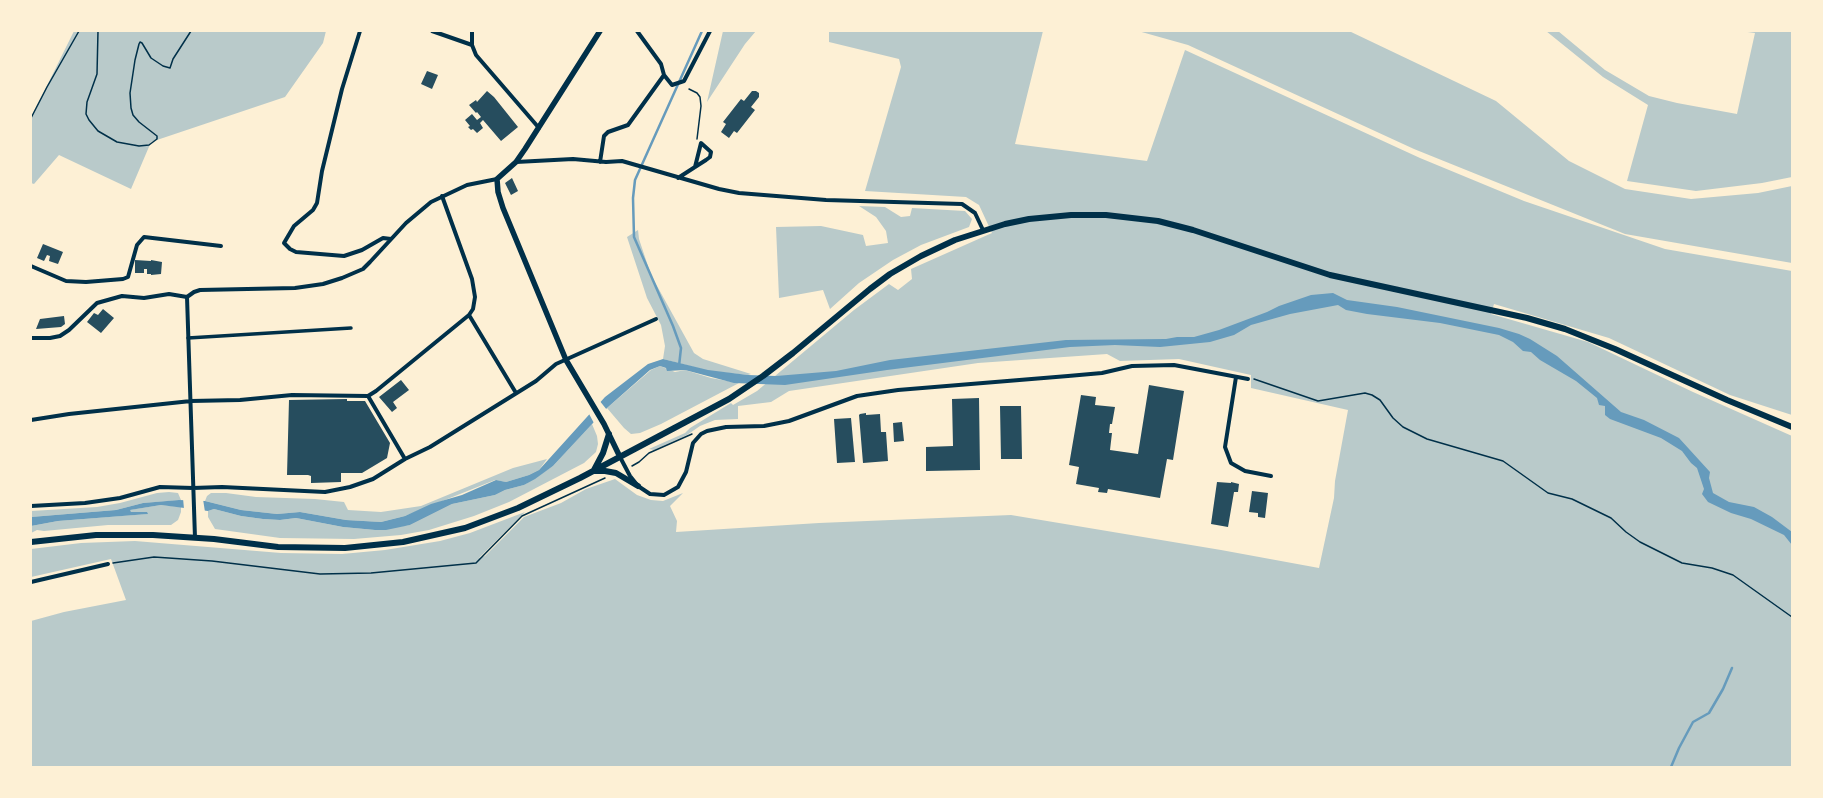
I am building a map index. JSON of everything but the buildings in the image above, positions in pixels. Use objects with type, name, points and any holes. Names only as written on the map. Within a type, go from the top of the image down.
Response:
[{"type":"main road","points":[[31,542],[96,535],[195,538],[278,547],[345,548],[403,542],[457,530],[494,518],[593,471],[729,399],[793,353],[890,274],[920,256],[955,240],[983,230],[1029,219],[1071,215],[1106,215],[1165,223],[1193,230],[1330,275],[1489,309],[1565,329],[1615,349],[1727,400],[1792,427]]},
{"type":"main road","points":[[593,471],[603,453],[609,434]]},
{"type":"main road","points":[[593,471],[616,473],[638,486]]},
{"type":"street","points":[[360,31],[342,89],[322,171],[316,203],[313,210],[294,226],[285,240],[286,246],[296,252],[344,256],[362,250],[383,238],[391,239]]},
{"type":"street","points":[[432,31],[472,45]]},
{"type":"street","points":[[472,31],[472,45],[481,60],[539,128]]},
{"type":"street","points":[[31,338],[50,338],[60,336],[69,330],[97,303],[110,298],[122,296],[144,298],[169,294],[187,297],[200,290],[295,288],[323,284],[363,269],[415,214],[442,196],[467,185],[498,179],[516,162],[600,31]]},
{"type":"street","points":[[637,31],[661,64],[664,75],[672,85],[684,81],[710,31]]},
{"type":"street","points":[[600,162],[604,136],[608,132],[628,125],[664,75]]},
{"type":"street","points":[[678,178],[695,167],[710,157],[712,152],[701,143],[695,167]]},
{"type":"street","points":[[516,162],[573,159],[600,162],[622,161],[678,178],[739,193],[826,200],[962,204],[975,213],[983,230]]},
{"type":"street","points":[[498,179],[498,192],[503,208],[566,360],[604,424],[626,469],[638,486],[650,494],[664,495],[678,487],[686,472],[693,443],[701,434],[707,431],[726,428],[764,426],[789,421],[858,396],[898,390],[967,386],[1102,373],[1132,366],[1174,366],[1248,379]]},
{"type":"street","points":[[31,420],[69,414],[191,401],[240,400],[292,395],[368,396],[376,391],[473,309],[475,297],[472,278],[442,196]]},
{"type":"street","points":[[31,266],[66,281],[86,282],[122,279],[128,277],[137,245],[144,237],[221,246]]},
{"type":"street","points":[[187,297],[195,538]]},
{"type":"street","points":[[468,314],[516,393]]},
{"type":"street","points":[[31,506],[85,503],[120,498],[160,487],[222,487],[324,492],[350,487],[372,479],[405,459],[430,447],[516,393],[556,364],[656,319]]},
{"type":"street","points":[[188,338],[351,328]]},
{"type":"street","points":[[1236,377],[1225,447],[1231,463],[1245,471],[1271,476]]},
{"type":"street","points":[[368,396],[405,459]]},
{"type":"street","points":[[31,582],[108,564]]},
{"type":"path","points":[[31,118],[79,31]]},
{"type":"path","points":[[98,31],[97,74],[87,102],[86,114],[98,131],[117,142],[139,146],[149,145],[157,139],[157,136],[138,122],[133,115],[131,108],[130,93],[139,44],[140,42],[142,44],[151,58],[163,66],[170,68],[173,59],[191,31]]},
{"type":"path","points":[[689,89],[697,93],[700,97],[701,106],[697,139],[701,143]]},
{"type":"path","points":[[1248,379],[1256,379],[1318,401],[1365,393],[1372,395],[1380,400],[1393,418],[1403,427],[1427,439],[1503,461],[1548,493],[1572,499],[1612,518],[1626,532],[1640,542],[1682,563],[1712,568],[1732,574],[1792,617]]},
{"type":"path","points":[[626,469],[640,462],[649,453],[697,431]]},
{"type":"shaded area","points":[[74,31],[326,31],[323,43],[285,97],[151,142],[131,189],[59,155],[34,184],[31,183],[31,118]]},
{"type":"shaded area","points":[[723,31],[756,31],[745,44],[707,102]]},
{"type":"shaded area","points":[[829,31],[1043,31],[1015,144],[1147,161],[1185,50],[1420,158],[1524,201],[1665,249],[1792,271],[1792,415],[1730,395],[1609,338],[1494,304],[1491,314],[1588,342],[1693,392],[1792,436],[1792,767],[31,767],[31,621],[64,612],[126,600],[111,559],[31,577],[31,549],[81,543],[135,541],[281,553],[342,554],[385,550],[440,541],[470,533],[525,512],[479,558],[485,556],[524,517],[561,503],[586,489],[615,479],[637,495],[651,500],[663,501],[683,493],[670,506],[677,521],[676,532],[819,523],[1011,515],[1319,568],[1334,498],[1335,481],[1348,410],[1251,388],[1251,375],[1179,359],[1120,361],[1107,354],[978,363],[789,391],[771,402],[738,406],[738,419],[715,420],[700,426],[687,435],[654,450],[649,449],[685,433],[690,428],[731,403],[733,405],[757,391],[854,310],[889,284],[898,290],[912,279],[911,269],[992,233],[979,205],[966,197],[865,191],[901,67],[899,59],[829,42]]},
{"type":"shaded area","points":[[1138,31],[1349,31],[1496,101],[1569,161],[1625,189],[1691,199],[1758,193],[1792,186],[1792,263],[1625,234],[1414,149],[1188,45]]},
{"type":"shaded area","points":[[1546,31],[1558,31],[1605,70],[1649,96],[1677,103],[1737,114],[1755,33],[1740,31],[1792,31],[1792,177],[1762,183],[1696,191],[1627,181],[1648,105],[1603,77]]},
{"type":"shaded area","points":[[859,206],[885,207],[901,217],[910,216],[912,208],[965,211],[972,219],[969,227],[921,245],[893,260],[859,283],[830,309],[823,290],[779,298],[776,227],[821,226],[863,235],[866,246],[888,243],[886,231],[876,217]]},
{"type":"shaded area","points":[[638,230],[639,239],[651,275],[694,353],[703,359],[751,374],[748,375],[709,371],[663,359],[665,346],[661,325],[647,298],[627,237]]},
{"type":"shaded area","points":[[660,366],[675,372],[685,370],[711,378],[739,383],[661,424],[640,433],[631,434],[607,408],[651,370]]},
{"type":"shaded area","points":[[592,424],[597,436],[598,444],[596,452],[584,463],[509,502],[474,516],[429,530],[401,535],[354,539],[280,538],[215,529],[208,517],[208,511],[214,509],[241,516],[263,519],[280,520],[296,518],[343,527],[375,530],[410,525],[452,504],[495,495],[505,490],[524,485],[553,466]]},
{"type":"shaded area","points":[[547,459],[539,470],[529,475],[506,482],[495,480],[405,516],[381,522],[346,520],[300,512],[277,514],[241,510],[205,501],[207,496],[211,493],[226,493],[256,497],[315,499],[344,502],[348,510],[381,512],[421,506],[513,468]]},
{"type":"shaded area","points":[[157,493],[178,493],[181,500],[143,503],[116,510],[31,517],[31,511],[97,507],[120,503]]},
{"type":"shaded area","points":[[161,505],[181,507],[178,520],[171,525],[108,525],[44,531],[37,530],[31,533],[31,526],[58,521],[147,514],[147,512],[131,512],[129,510]]},
{"type":"water","points":[[1333,293],[1347,300],[1397,307],[1499,328],[1530,339],[1557,356],[1621,412],[1644,420],[1679,438],[1710,472],[1709,478],[1713,493],[1729,502],[1754,507],[1772,517],[1792,532],[1792,545],[1784,535],[1751,519],[1731,513],[1708,502],[1702,494],[1704,489],[1697,468],[1682,451],[1661,438],[1610,419],[1605,415],[1605,406],[1599,405],[1597,398],[1576,381],[1540,360],[1531,352],[1523,351],[1513,342],[1499,335],[1440,323],[1367,314],[1346,310],[1338,305],[1290,314],[1251,325],[1234,335],[1210,342],[1160,347],[1115,345],[1070,347],[887,370],[785,385],[734,383],[685,370],[667,371],[666,368],[660,366],[650,370],[607,408],[553,466],[535,479],[524,485],[505,490],[495,495],[452,504],[410,525],[386,530],[343,527],[296,518],[280,520],[263,519],[241,516],[214,509],[208,511],[161,505],[130,510],[131,512],[147,512],[148,514],[58,521],[31,526],[31,517],[116,510],[143,503],[179,500],[205,501],[241,510],[277,514],[300,512],[346,520],[381,522],[405,516],[431,504],[462,495],[496,480],[506,482],[529,475],[539,470],[605,397],[648,364],[663,359],[708,370],[748,375],[776,376],[836,371],[890,360],[1066,340],[1166,339],[1177,337],[1194,337],[1219,330],[1311,295]]},
{"type":"pier","points":[[599,400],[607,410],[595,425],[588,412]]},
{"type":"pier","points":[[183,498],[203,499],[205,512],[184,509]]},
{"type":"waterway","points":[[679,366],[681,348],[673,326],[634,237],[633,198],[635,180],[702,31]]},
{"type":"waterway","points":[[1671,767],[1693,722],[1709,713],[1723,689],[1732,668]]}]
